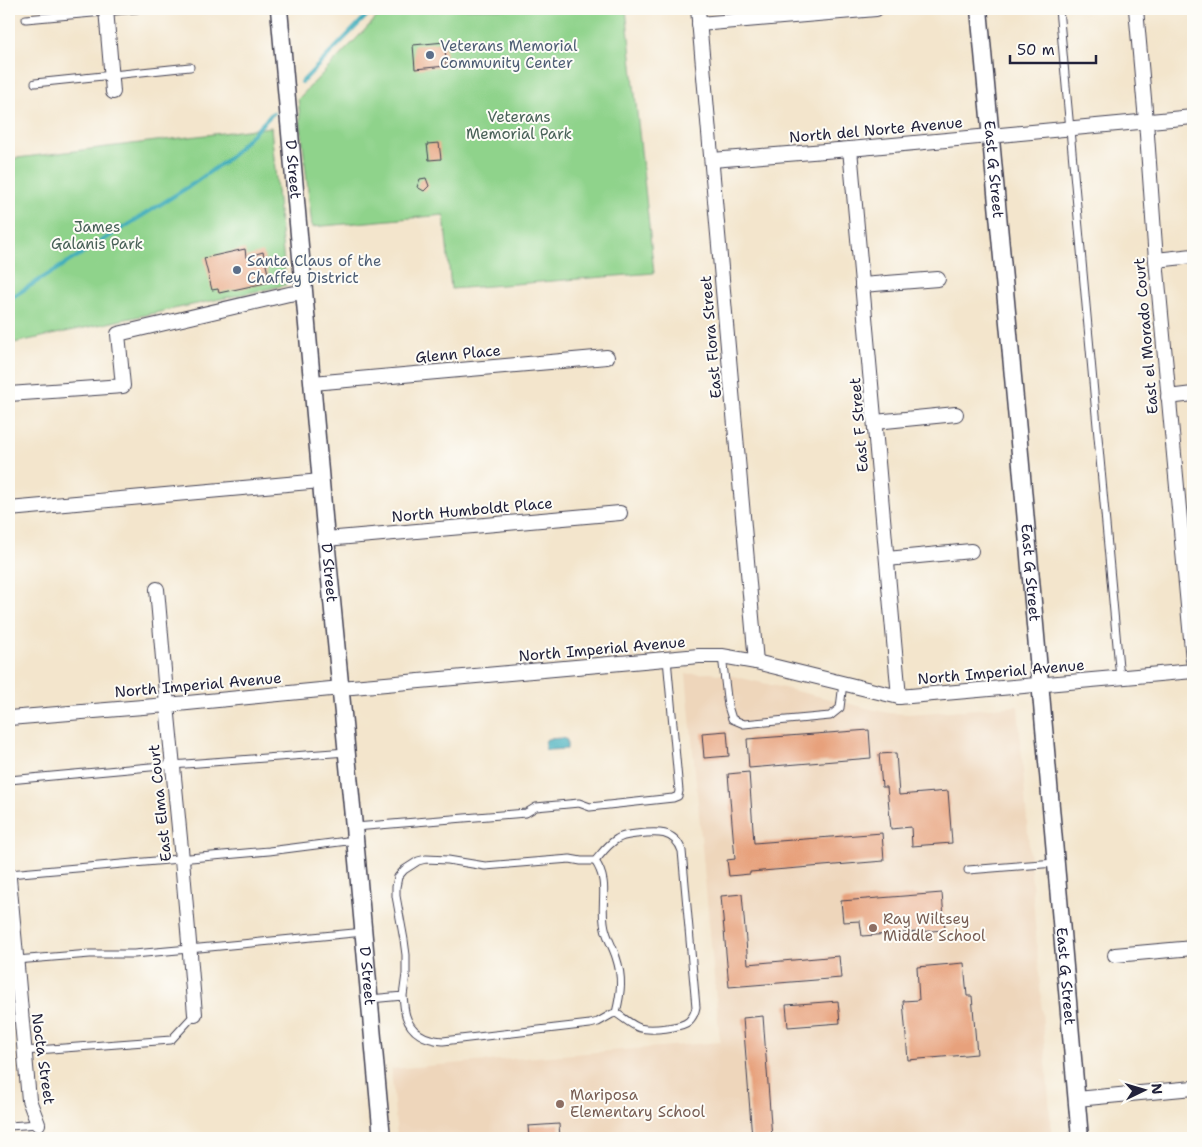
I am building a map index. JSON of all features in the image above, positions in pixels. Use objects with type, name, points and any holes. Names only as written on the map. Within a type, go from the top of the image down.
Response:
[{"type":"street","name":"D Street","points":[[279,9],[382,1138]]},
{"type":"street","name":"East Flora Street","points":[[698,9],[756,662]]},
{"type":"street","points":[[699,24],[876,9]]},
{"type":"street","name":"East G Street","points":[[979,9],[1080,1138]]},
{"type":"street","name":"East el Morado Court","points":[[1136,9],[1168,397],[1188,532],[1193,660]]},
{"type":"street","points":[[106,10],[113,92]]},
{"type":"street","name":"North del Norte Avenue","points":[[712,160],[1193,117]]},
{"type":"street","name":"East F Street","points":[[850,149],[899,698]]},
{"type":"street","points":[[1156,260],[1193,256]]},
{"type":"street","points":[[862,285],[938,278]]},
{"type":"street","points":[[9,394],[123,386],[118,334],[279,296],[305,292]]},
{"type":"street","name":"Glenn Place","points":[[313,383],[607,357]]},
{"type":"street","points":[[1168,397],[1193,394]]},
{"type":"street","points":[[875,422],[956,414]]},
{"type":"street","points":[[9,509],[322,482]]},
{"type":"street","name":"North Humboldt Place","points":[[326,539],[620,513]]},
{"type":"street","points":[[887,559],[971,551]]},
{"type":"street","name":"East Elma Court","points":[[157,590],[195,1014]]},
{"type":"street","name":"North Imperial Avenue","points":[[9,718],[699,656],[722,656],[756,662],[899,698],[1193,671]]},
{"type":"street","name":"Nocta Street","points":[[9,876],[16,960],[14,1010],[24,1051],[29,1100],[38,1124]]},
{"type":"street","points":[[1115,955],[1193,948]]},
{"type":"street","points":[[1077,1099],[1193,1088]]},
{"type":"lane","points":[[26,19],[106,10],[136,9]]},
{"type":"lane","points":[[1059,9],[1120,678]]},
{"type":"lane","points":[[35,83],[190,67]]},
{"type":"lane","points":[[722,656],[728,706],[732,719],[744,724],[830,716],[840,708],[843,684]]},
{"type":"lane","points":[[9,876],[269,851],[355,834],[526,813],[536,807],[579,803],[590,807],[673,798],[678,796],[679,791],[667,659]]},
{"type":"lane","points":[[9,780],[347,752]]},
{"type":"lane","points":[[595,861],[615,839],[622,836],[651,832],[675,838],[682,851],[696,1000],[694,1014],[690,1021],[684,1025],[647,1030],[638,1028],[616,1013]]},
{"type":"lane","points":[[595,861],[570,859],[485,866],[448,860],[426,859],[411,864],[398,877],[396,887],[406,955],[403,996],[406,1016],[411,1026],[425,1038],[434,1040],[452,1040],[590,1024],[616,1013]]},
{"type":"lane","points":[[595,861],[600,869],[604,890],[605,928],[616,956],[622,982],[616,1013]]},
{"type":"lane","points":[[968,870],[1056,864]]},
{"type":"lane","points":[[16,960],[90,954],[134,954],[189,950],[364,932]]},
{"type":"lane","points":[[370,999],[403,996]]},
{"type":"lane","points":[[24,1051],[171,1040],[195,1014]]},
{"type":"lane","points":[[9,1126],[38,1124]]},
{"type":"shaded area","name":"Ray Wiltsey Middle School","points":[[711,673],[733,676],[888,713],[908,714],[1018,706],[1052,1138],[397,1138],[391,1069],[720,1042],[686,674]]},
{"type":"green space","name":"Veterans Memorial Park","points":[[385,9],[626,9],[654,273],[451,289],[444,215],[312,227],[298,99]]},
{"type":"green space","name":"James Galanis Park","points":[[271,127],[286,285],[9,344],[9,159]]},
{"type":"water","points":[[562,738],[567,740],[567,749],[545,749],[547,739]]},
{"type":"building","name":"Veterans Memorial Community Center","points":[[445,42],[446,66],[415,69],[413,45]]},
{"type":"building","points":[[439,143],[441,159],[429,160],[427,144]]},
{"type":"building","points":[[426,178],[429,186],[424,191],[417,187],[420,179]]},
{"type":"building","name":"Santa Claus of the Chaffey District","points":[[245,249],[246,257],[263,252],[270,282],[219,293],[218,289],[212,290],[204,258]]},
{"type":"building","points":[[869,730],[871,758],[749,768],[747,739]]},
{"type":"building","points":[[727,731],[729,756],[704,758],[702,733]]},
{"type":"building","points":[[896,753],[899,795],[948,791],[952,843],[912,846],[911,827],[891,829],[887,787],[882,787],[879,754]]},
{"type":"building","points":[[749,772],[754,843],[882,833],[884,861],[750,872],[750,874],[729,876],[727,860],[735,859],[728,774]]},
{"type":"building","points":[[942,893],[945,930],[862,936],[860,921],[843,922],[841,901]]},
{"type":"building","points":[[742,894],[748,964],[839,956],[841,978],[729,987],[721,896]]},
{"type":"building","points":[[964,963],[967,996],[972,996],[977,1054],[908,1060],[903,1001],[919,1000],[917,967]]},
{"type":"building","points":[[838,1001],[840,1023],[788,1027],[786,1005]]},
{"type":"building","points":[[763,1016],[772,1138],[752,1138],[743,1018]]},
{"type":"building","points":[[559,1124],[560,1138],[529,1138],[528,1126]]},
{"type":"waterway","points":[[302,82],[373,9]]},
{"type":"waterway","points":[[9,299],[193,184],[229,158],[273,113]]},
{"type":"place","name":"Veterans Memorial Community Center","points":[[430,55]]},
{"type":"place","name":"Santa Claus of the Chaffey District","points":[[237,270]]},
{"type":"place","name":"Ray Wiltsey Middle School","points":[[873,928]]},
{"type":"place","name":"Mariposa Elementary School","points":[[560,1104]]}]
